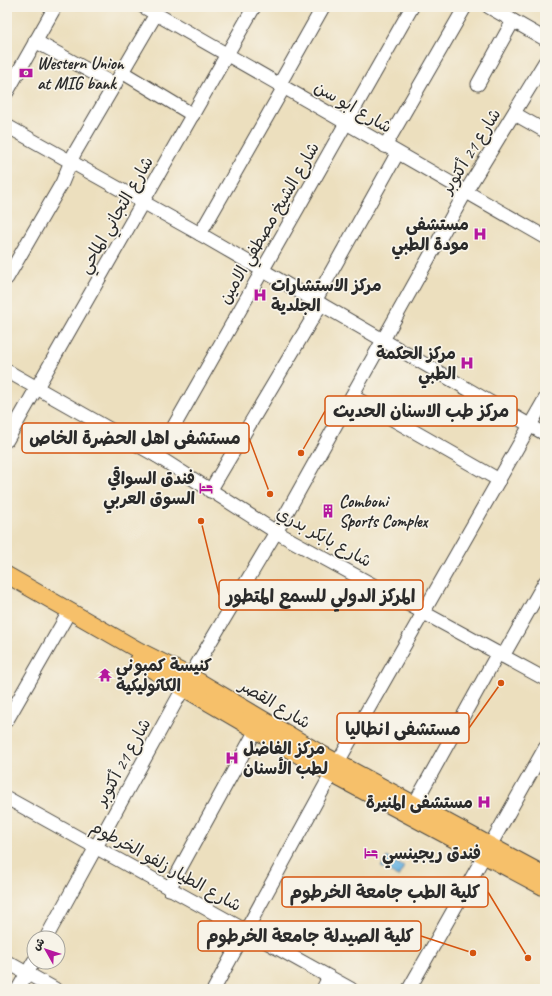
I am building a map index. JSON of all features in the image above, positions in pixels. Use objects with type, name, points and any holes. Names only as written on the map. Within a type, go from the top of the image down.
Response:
[{"type":"main road","name":"شارع القصر","points":[[7,575],[138,650],[187,681],[256,730],[335,768],[415,803],[545,888]]},
{"type":"main road","name":"شارع القصر","points":[[7,587],[65,619],[259,718],[335,768],[487,850],[545,876]]},
{"type":"street","points":[[7,92],[54,7]]},
{"type":"street","name":"شارع ابو سن","points":[[144,7],[397,154],[545,237]]},
{"type":"street","name":"شارع التجاني الماحي","points":[[7,440],[254,7]]},
{"type":"street","points":[[200,234],[282,86],[323,7]]},
{"type":"street","name":"شارع الشيخ مصطفي الامين","points":[[157,456],[412,7]]},
{"type":"street","points":[[385,146],[465,7]]},
{"type":"street","points":[[489,7],[545,39]]},
{"type":"street","points":[[7,278],[62,183],[71,163],[156,14]]},
{"type":"street","points":[[478,84],[513,20]]},
{"type":"street","points":[[36,41],[115,85]]},
{"type":"street","name":"شارع 21 أكتوبر","points":[[50,930],[187,681],[276,532],[466,193],[545,62]]},
{"type":"street","points":[[122,72],[193,115]]},
{"type":"street","points":[[515,114],[545,131]]},
{"type":"street","points":[[7,126],[200,234],[382,341],[545,434]]},
{"type":"street","points":[[210,491],[318,303],[397,154]]},
{"type":"street","name":"شارع بابكر بدري","points":[[7,371],[157,456],[276,532],[545,678]]},
{"type":"street","points":[[352,396],[499,480]]},
{"type":"street","points":[[214,989],[335,768],[545,399]]},
{"type":"street","points":[[415,803],[501,654],[545,582]]},
{"type":"street","points":[[7,720],[65,619]]},
{"type":"street","points":[[169,889],[256,730]]},
{"type":"street","points":[[409,989],[545,748]]},
{"type":"street","name":"شارع الطيار زلفو الخرطوم","points":[[7,798],[351,989]]},
{"type":"street","points":[[7,962],[55,989]]},
{"type":"street","points":[[18,989],[29,970]]},
{"type":"street","points":[[323,989],[329,977]]},
{"type":"water","points":[[387,857],[404,867],[398,877],[381,867]]},
{"type":"place","name":"Western Union at MIG bank","points":[[26,73]]},
{"type":"place","name":"مستشفى مودة الطبي","points":[[480,234]]},
{"type":"place","name":"مركز الاستشارات الجلدية","points":[[260,295]]},
{"type":"place","name":"مركز الحكمة الطبي","points":[[467,363]]},
{"type":"place","name":"مركز طب الاسنان الحديث","points":[[301,453]]},
{"type":"place","name":"فندق السواقي السوق العربي","points":[[206,488]]},
{"type":"place","name":"مستشفى اهل الحضرة الخاص","points":[[270,494]]},
{"type":"place","name":"Comboni Sports Complex","points":[[328,511]]},
{"type":"place","name":"المركز الدولي للسمع المتطور","points":[[201,521]]},
{"type":"place","name":"كنيسة كمبوني الكاثوليكية","points":[[105,675]]},
{"type":"place","name":"مستشفى انطاليا","points":[[501,683]]},
{"type":"place","name":"مركز الفاضل لطب الأسنان","points":[[232,758]]},
{"type":"place","name":"مستشفى المنيرة","points":[[484,802]]},
{"type":"place","name":"فندق ريجينسي","points":[[371,853]]},
{"type":"place","name":"كلية الصيدلة جامعة الخرطوم","points":[[473,953]]},
{"type":"place","name":"كلية الطب جامعة الخرطوم","points":[[528,958]]}]
